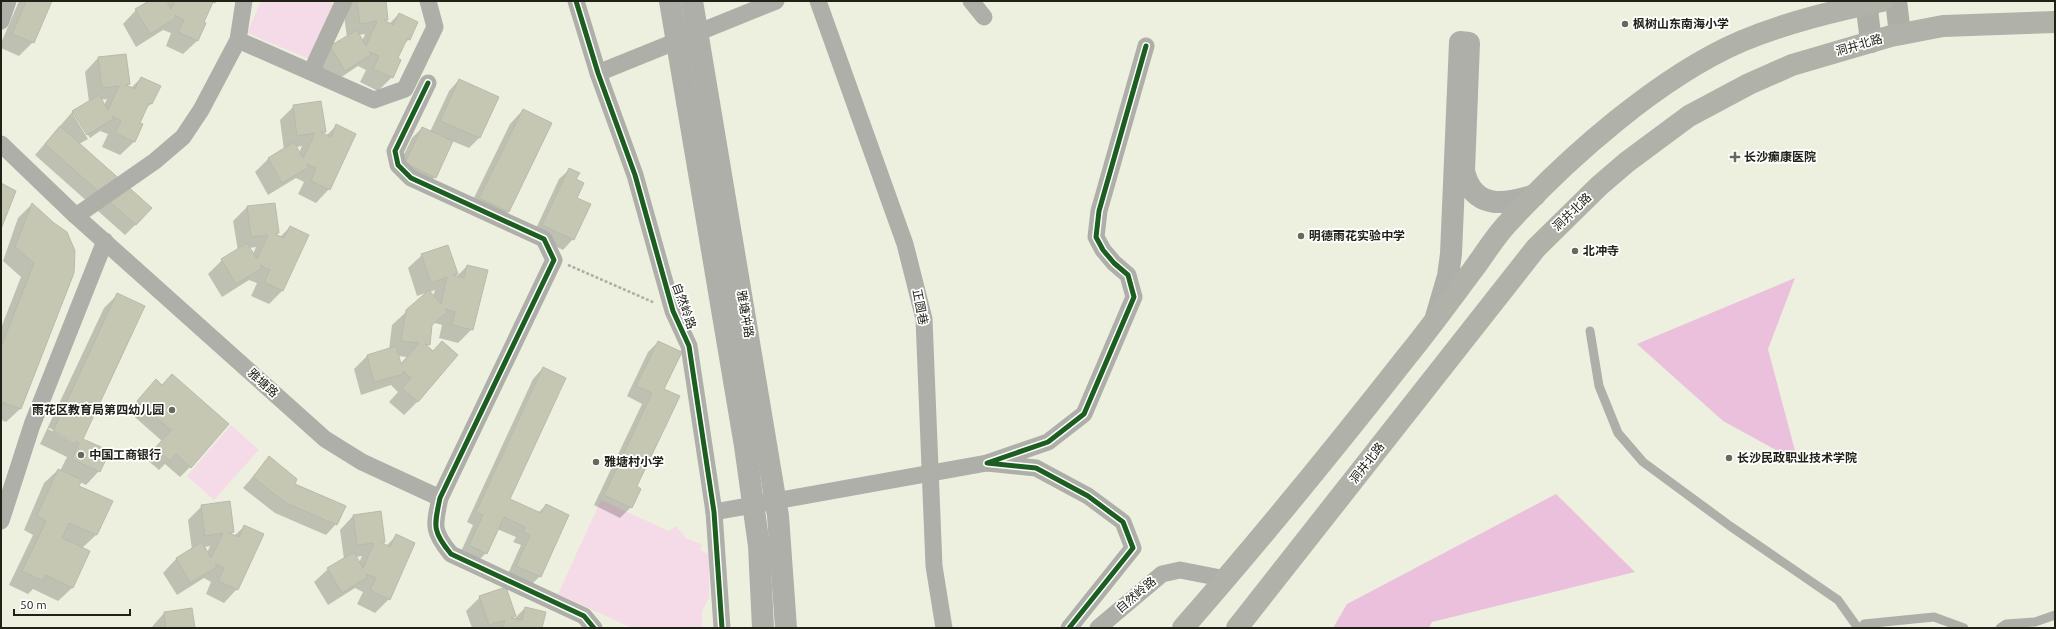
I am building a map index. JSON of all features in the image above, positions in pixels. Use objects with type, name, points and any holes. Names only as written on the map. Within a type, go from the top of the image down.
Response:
[{"type":"main road","points":[[1785,24],[1821,1]]},
{"type":"main road","points":[[1896,1],[1900,34]]},
{"type":"main road","points":[[1183,628],[1226,579],[1431,326],[1506,226],[1535,195],[1586,147],[1625,114],[1673,80],[1740,42],[1785,24],[1834,10],[1871,2],[1871,42]]},
{"type":"main road","name":"洞井北路","points":[[1237,628],[1536,248],[1599,186],[1627,162],[1689,116],[1749,84],[1792,65],[1900,34],[1943,26],[2014,22],[2055,22]]},
{"type":"street","points":[[1,21],[8,1]]},
{"type":"street","points":[[76,216],[155,160],[183,137],[201,110],[238,40],[244,1]]},
{"type":"street","points":[[311,72],[344,1]]},
{"type":"street","points":[[238,40],[374,100],[405,89],[435,27],[428,1]]},
{"type":"street","name":"自然岭路","points":[[576,1],[598,73],[635,175],[674,311],[689,346],[714,512],[722,628]]},
{"type":"street","name":"雅塘冲路","points":[[670,1],[745,446],[759,546],[763,628]]},
{"type":"street","name":"雅塘冲路","points":[[692,1],[776,501],[786,628]]},
{"type":"street","points":[[598,73],[776,1]]},
{"type":"street","name":"正圆巷","points":[[818,1],[906,244],[924,319],[934,566],[944,628]]},
{"type":"street","points":[[971,1],[984,17]]},
{"type":"street","points":[[1431,326],[1439,310],[1448,276],[1451,254],[1460,42],[1469,42],[1464,171],[1466,181],[1472,191],[1479,196],[1497,203],[1520,200],[1535,195]]},
{"type":"street","points":[[714,512],[987,463],[1048,442],[1084,414],[1134,296],[1128,275],[1114,263],[1103,250],[1096,237],[1099,211],[1146,46]]},
{"type":"street","points":[[428,83],[395,151],[398,165],[411,178],[544,239],[554,260],[440,498],[435,525],[439,540],[451,554],[584,616],[594,628]]},
{"type":"street","name":"雅塘路","points":[[1,144],[76,216],[325,439],[362,462],[440,498]]},
{"type":"street","points":[[1,521],[32,425],[105,241]]},
{"type":"street","points":[[987,463],[1036,468],[1088,496],[1122,522],[1133,548],[1069,628]]},
{"type":"street","name":"自然岭路","points":[[1098,628],[1162,574],[1180,570],[1226,579]]},
{"type":"lane","points":[[1590,331],[1599,386],[1615,426],[1618,433],[1643,462],[1730,526],[1838,600],[1861,626],[1934,617],[1964,628]]},
{"type":"lane","points":[[2000,628],[2006,624],[2035,622],[2055,615]]},
{"type":"path","points":[[554,260],[674,311]]},
{"type":"shaded area","points":[[261,1],[334,1],[309,59],[247,33]]},
{"type":"shaded area","points":[[1795,278],[1768,349],[1798,462],[1723,421],[1637,344]]},
{"type":"shaded area","points":[[231,425],[259,450],[214,500],[187,476]]},
{"type":"shaded area","points":[[1556,494],[1635,572],[1432,622],[1429,628],[1333,628],[1347,604]]},
{"type":"shaded area","points":[[601,500],[669,531],[676,526],[686,538],[703,545],[700,550],[709,555],[709,598],[702,611],[702,628],[632,628],[558,594]]},
{"type":"building","points":[[26,1],[52,1],[34,43],[12,34]]},
{"type":"building","points":[[149,1],[166,1],[171,9],[175,1],[216,1],[215,3],[213,2],[204,22],[206,23],[198,41],[178,32],[184,20],[175,15],[176,18],[150,34],[135,9]]},
{"type":"building","points":[[357,1],[386,1],[388,20],[384,20],[393,25],[399,13],[418,22],[410,40],[407,39],[398,58],[401,60],[393,78],[373,69],[379,56],[369,52],[371,55],[345,71],[330,46],[357,30],[366,46],[377,21],[360,24]]},
{"type":"building","points":[[126,54],[130,84],[126,85],[135,89],[141,77],[161,86],[152,104],[149,103],[140,123],[143,124],[135,142],[115,133],[121,121],[112,116],[113,119],[87,135],[72,111],[99,95],[108,110],[119,86],[102,88],[98,57]]},
{"type":"building","points":[[459,79],[499,97],[480,138],[440,121]]},
{"type":"building","points":[[321,101],[326,132],[321,132],[331,137],[336,124],[356,134],[330,190],[311,181],[316,168],[307,164],[309,167],[282,183],[268,158],[294,142],[303,158],[315,133],[297,136],[293,105]]},
{"type":"building","points":[[523,109],[552,123],[509,212],[479,198]]},
{"type":"building","points":[[60,126],[152,208],[136,225],[45,144]]},
{"type":"building","points":[[422,127],[453,141],[436,178],[405,163]]},
{"type":"building","points":[[569,168],[580,173],[576,179],[584,183],[577,198],[591,204],[574,240],[542,225]]},
{"type":"building","points":[[1,183],[16,191],[1,229]]},
{"type":"building","points":[[32,203],[54,223],[67,232],[75,251],[74,273],[21,409],[1,402],[1,347],[34,263],[15,247]]},
{"type":"building","points":[[275,203],[279,233],[275,234],[284,238],[290,226],[309,235],[283,291],[264,282],[270,270],[260,265],[262,268],[236,284],[221,259],[247,243],[257,259],[268,235],[251,237],[247,206]]},
{"type":"building","points":[[448,245],[458,274],[453,275],[464,278],[467,265],[488,270],[473,330],[452,325],[455,312],[445,309],[448,311],[432,325],[430,345],[425,344],[433,351],[442,341],[458,355],[418,402],[402,388],[411,378],[403,371],[404,374],[374,382],[367,355],[396,346],[401,364],[419,343],[401,341],[406,310],[429,290],[441,304],[447,277],[431,283],[421,254]]},
{"type":"building","points":[[117,293],[145,306],[83,439],[110,451],[100,472],[72,459],[79,443],[53,431]]},
{"type":"building","points":[[658,341],[682,352],[664,389],[680,396],[637,486],[641,489],[632,508],[604,495],[652,393],[636,386]]},
{"type":"building","points":[[543,367],[566,378],[510,499],[541,513],[546,504],[569,515],[541,577],[516,566],[530,535],[523,532],[525,527],[504,517],[487,554],[469,545],[483,515],[476,512]]},
{"type":"building","points":[[172,374],[229,424],[191,468],[176,454],[170,461],[155,448],[171,430],[137,401],[156,379],[162,385]]},
{"type":"building","points":[[269,456],[297,479],[295,484],[346,506],[337,525],[286,503],[253,477]]},
{"type":"building","points":[[58,469],[82,480],[79,486],[113,501],[97,535],[69,523],[62,538],[90,551],[73,588],[45,575],[43,581],[22,571],[46,521],[37,516]]},
{"type":"building","points":[[230,501],[234,532],[229,533],[239,537],[244,525],[264,534],[238,590],[218,581],[224,568],[215,564],[217,567],[190,583],[176,558],[202,542],[211,558],[223,533],[205,536],[201,505]]},
{"type":"building","points":[[381,511],[385,542],[381,542],[390,547],[396,534],[415,543],[390,600],[370,590],[376,578],[366,574],[368,577],[342,593],[327,568],[354,552],[363,568],[374,543],[357,545],[353,515]]},
{"type":"building","points":[[506,587],[516,616],[511,618],[522,620],[525,607],[546,612],[542,628],[503,628],[505,620],[489,625],[479,596]]},
{"type":"building","points":[[192,608],[195,628],[166,628],[164,612]]},
{"type":"cycle path","points":[[576,1],[598,73],[635,175],[673,311],[689,346],[714,512],[722,628]]},
{"type":"cycle path","points":[[1069,628],[1133,548],[1123,522],[1088,496],[1036,468],[987,463],[1048,442],[1084,414],[1134,297],[1128,275],[1114,263],[1103,250],[1096,237],[1099,211],[1146,46]]},
{"type":"cycle path","points":[[428,83],[395,151],[398,165],[411,178],[544,239],[554,260],[440,498],[436,528],[440,539],[451,554],[584,616],[594,628]]},
{"type":"place","name":"枫树山东南海小学","points":[[1625,24]]},
{"type":"place","name":"长沙癫康医院","points":[[1735,157]]},
{"type":"place","name":"明德雨花实验中学","points":[[1301,236]]},
{"type":"place","name":"北冲寺","points":[[1575,251]]},
{"type":"place","name":"雨花区教育局第四幼儿园","points":[[172,410]]},
{"type":"place","name":"中国工商银行","points":[[81,455]]},
{"type":"place","name":"长沙民政职业技术学院","points":[[1729,458]]},
{"type":"place","name":"雅塘村小学","points":[[596,462]]}]
